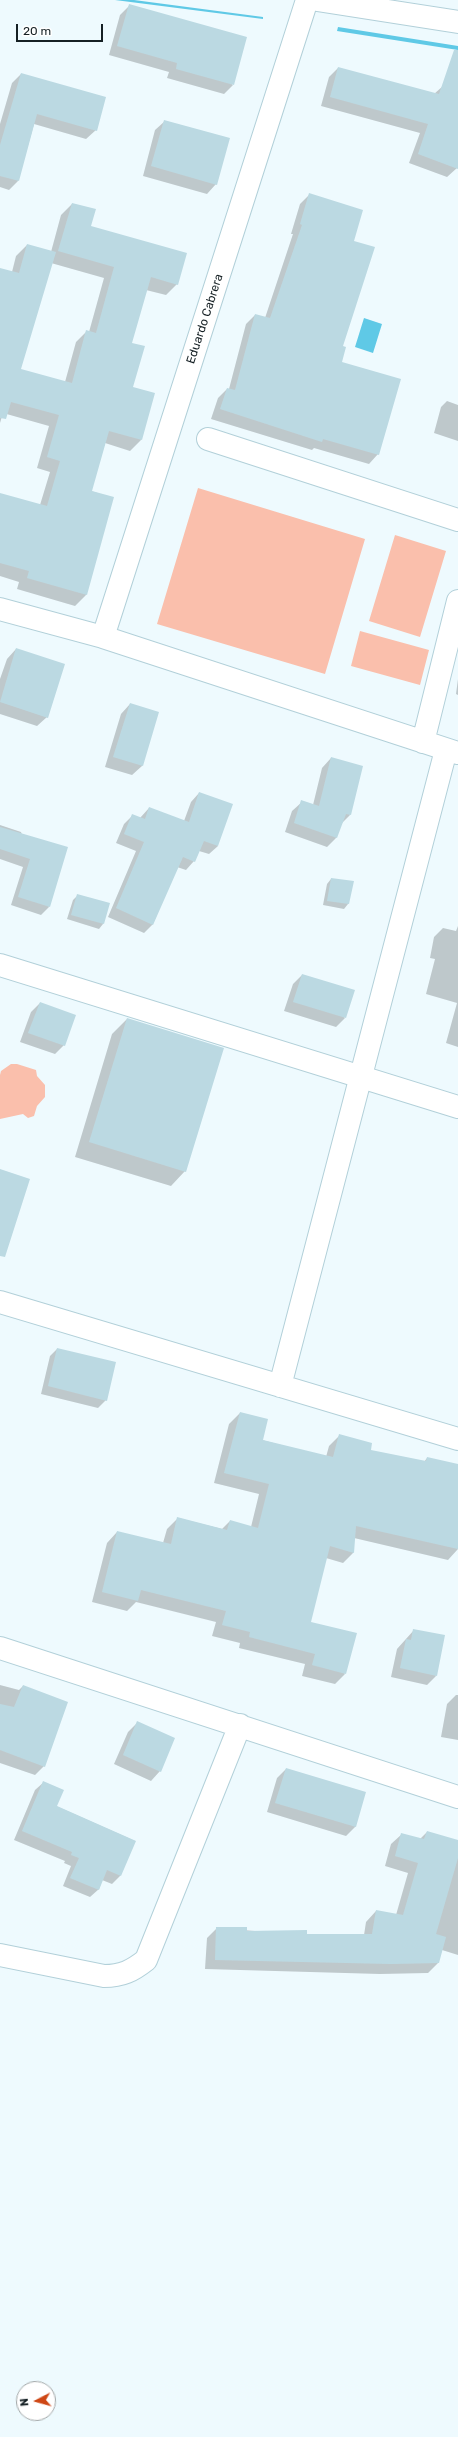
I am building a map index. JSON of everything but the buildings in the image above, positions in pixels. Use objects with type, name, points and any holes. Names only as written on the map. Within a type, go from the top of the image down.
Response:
[{"type":"street","name":"Eduardo Cabrera","points":[[103,637],[307,0]]},
{"type":"street","points":[[316,0],[458,22]]},
{"type":"street","points":[[208,439],[458,520]]},
{"type":"street","points":[[423,742],[458,601]]},
{"type":"street","points":[[0,609],[103,637],[452,751],[362,1076],[280,1386]]},
{"type":"street","points":[[0,964],[458,1107]]},
{"type":"street","points":[[1,1307],[280,1386],[458,1439]]},
{"type":"street","points":[[0,1648],[458,1797]]},
{"type":"street","points":[[0,1955],[104,1976],[119,1976],[131,1972],[146,1960],[240,1725]]},
{"type":"shaded area","points":[[198,488],[365,539],[325,674],[157,624]]},
{"type":"shaded area","points":[[395,535],[446,551],[420,637],[369,621]]},
{"type":"shaded area","points":[[360,631],[429,650],[420,685],[351,666]]},
{"type":"shaded area","points":[[11,1064],[17,1064],[36,1070],[37,1076],[45,1085],[45,1097],[37,1106],[34,1116],[28,1118],[23,1114],[0,1119],[0,1075],[1,1071]]},
{"type":"water","points":[[115,0],[134,0],[263,17],[263,19]]},
{"type":"water","points":[[338,27],[458,46],[458,50],[337,31]]},
{"type":"water","points":[[364,318],[382,324],[373,353],[355,347]]}]
